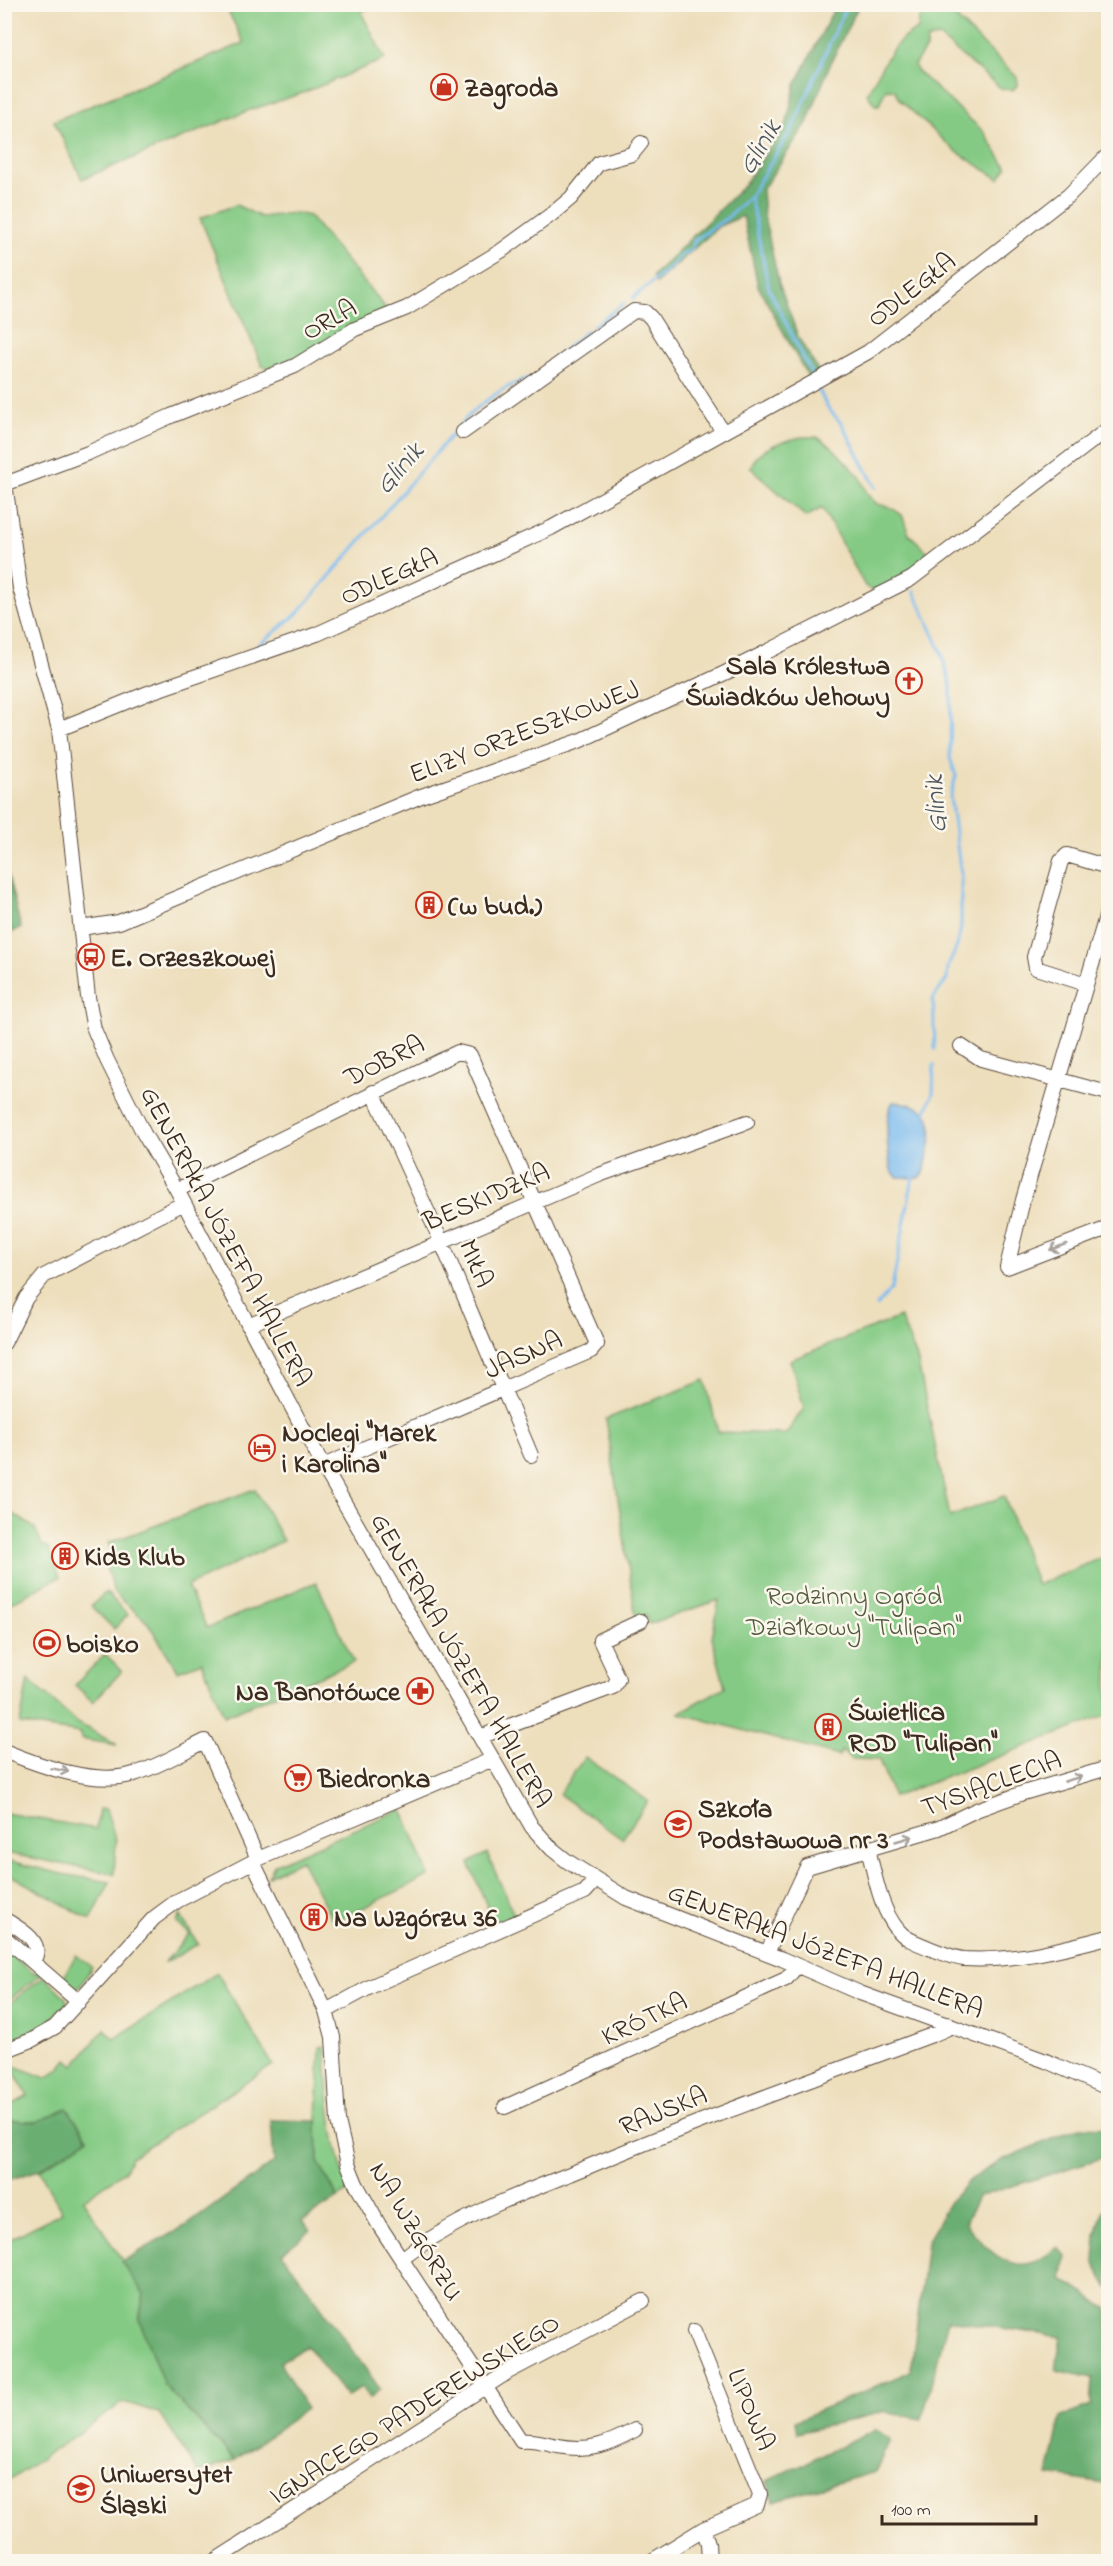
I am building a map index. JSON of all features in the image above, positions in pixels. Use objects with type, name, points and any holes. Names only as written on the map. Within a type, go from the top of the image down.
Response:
[{"type":"street","name":"ORLA","points":[[4,484],[88,453],[171,416],[295,366],[355,329],[407,308],[501,251],[552,214],[571,198],[599,163],[632,154],[641,143]]},
{"type":"street","name":"ODLEGŁA","points":[[58,729],[148,693],[317,634],[551,528],[868,352],[1069,195],[1108,155]]},
{"type":"street","points":[[463,432],[634,311],[645,312],[651,318],[723,432]]},
{"type":"street","name":"ELIZY ORZESZKOWEJ","points":[[81,928],[119,921],[391,808],[579,741],[727,672],[911,579],[1108,429]]},
{"type":"street","name":"GENERAŁA JÓZEFA HALLERA","points":[[4,484],[20,588],[58,729],[88,997],[94,1029],[144,1134],[184,1203],[323,1467],[532,1827],[567,1861],[595,1881],[633,1900],[860,1993],[1046,2061],[1108,2088]]},
{"type":"street","points":[[1086,984],[1036,968],[1034,957],[1060,861],[1066,855],[1108,867]]},
{"type":"street","points":[[1108,910],[1023,1200],[1007,1267],[1108,1228]]},
{"type":"street","points":[[961,1046],[981,1059],[1108,1093]]},
{"type":"street","name":"DOBRA","points":[[177,1190],[458,1052],[470,1055],[536,1202]]},
{"type":"street","name":"MIŁA","points":[[373,1092],[441,1241],[531,1455]]},
{"type":"street","name":"BESKIDZKA","points":[[248,1325],[599,1175],[747,1122]]},
{"type":"street","name":"JASNA","points":[[323,1467],[591,1351],[597,1344],[536,1202]]},
{"type":"street","points":[[4,1343],[26,1298],[44,1276],[184,1203]]},
{"type":"street","points":[[480,1737],[613,1687],[618,1679],[600,1640],[641,1621]]},
{"type":"street","name":"NA WZGÓRZU","points":[[4,1751],[62,1771],[117,1777],[145,1770],[205,1741],[256,1861],[326,2011],[333,2037],[338,2121],[348,2164],[364,2199],[521,2441],[538,2441],[570,2448],[602,2446],[635,2430]]},
{"type":"street","points":[[4,2051],[32,2040],[55,2027],[154,1918],[165,1909],[256,1861],[493,1759]]},
{"type":"street","name":"TYSIĄCLECIA","points":[[767,1953],[807,1867],[939,1828],[976,1810],[1023,1793],[1108,1768]]},
{"type":"street","points":[[868,1849],[885,1908],[899,1932],[910,1941],[963,1959],[1032,1955],[1108,1937]]},
{"type":"street","points":[[326,2011],[372,1986],[585,1892],[595,1881]]},
{"type":"street","points":[[4,1919],[25,1933],[36,1945],[37,1953],[33,1961]]},
{"type":"street","points":[[4,1937],[79,2002]]},
{"type":"street","name":"KRÓTKA","points":[[505,2107],[786,1979],[797,1966]]},
{"type":"street","name":"RAJSKA","points":[[403,2258],[433,2235],[545,2184],[746,2103],[932,2035],[946,2029],[948,2024]]},
{"type":"street","name":"IGNACEGO PADEREWSKIEGO","points":[[213,2562],[484,2387],[643,2301]]},
{"type":"street","name":"LIPOWA","points":[[694,2331],[760,2494],[757,2505],[703,2529]]},
{"type":"street","points":[[650,2562],[703,2529],[708,2543],[709,2562]]},
{"type":"green space","points":[[932,4],[947,5],[957,19],[1017,77],[1018,84],[1013,90],[1002,89],[939,37],[927,39],[926,48],[914,65],[918,72],[984,132],[1007,168],[999,179],[954,150],[899,99],[895,90],[886,89],[879,105],[875,105],[867,94],[894,48],[909,34],[918,30],[919,19]]},
{"type":"green space","points":[[225,5],[374,5],[361,12],[385,59],[303,93],[250,110],[82,179],[54,121],[244,43]]},
{"type":"green space","points":[[836,5],[859,5],[831,62],[807,123],[762,190],[764,216],[779,283],[799,339],[819,372],[809,379],[758,286],[743,216],[719,226],[656,283],[653,276],[745,184],[787,122],[795,86]]},
{"type":"green space","points":[[236,205],[261,217],[295,213],[309,216],[389,312],[274,370],[262,366],[200,218]]},
{"type":"green space","points":[[802,437],[817,437],[831,446],[860,477],[868,495],[877,504],[890,507],[902,515],[909,534],[932,556],[900,580],[872,591],[865,586],[822,508],[806,517],[750,467],[766,450],[779,443]]},
{"type":"green space","points":[[5,863],[21,928],[4,935]]},
{"type":"green space","name":"Rodzinny Ogród Działkowy \"Tulipan\"","points":[[900,1317],[917,1358],[950,1517],[1004,1496],[1037,1585],[1108,1555],[1108,1715],[893,1797],[879,1760],[852,1759],[841,1751],[839,1756],[679,1713],[725,1687],[712,1638],[719,1600],[649,1624],[645,1615],[636,1618],[606,1419],[705,1380],[718,1432],[786,1434],[804,1408],[790,1360]]},
{"type":"green space","points":[[255,1489],[283,1541],[187,1586],[207,1628],[316,1582],[354,1662],[224,1716],[202,1662],[178,1671],[148,1623],[113,1592],[112,1582],[104,1564],[116,1559],[108,1543]]},
{"type":"green space","points":[[5,1509],[35,1528],[42,1545],[48,1547],[60,1577],[5,1606]]},
{"type":"green space","points":[[106,1592],[128,1615],[114,1629],[91,1606]]},
{"type":"green space","points":[[105,1654],[122,1671],[93,1702],[75,1685]]},
{"type":"green space","points":[[28,1679],[76,1722],[117,1745],[81,1739],[81,1733],[20,1724]]},
{"type":"green space","points":[[585,1757],[648,1801],[622,1839],[559,1794]]},
{"type":"green space","points":[[99,1809],[106,1809],[116,1841],[114,1874],[5,1853],[5,1813],[96,1829]]},
{"type":"green space","points":[[402,1809],[429,1876],[334,1922],[301,1860],[268,1876],[275,1864]]},
{"type":"green space","points":[[487,1853],[515,1917],[495,1925],[469,1863]]},
{"type":"green space","points":[[5,1860],[62,1874],[110,1882],[91,1920],[5,1872]]},
{"type":"green space","points":[[180,1915],[198,1944],[164,1963],[189,1934],[177,1923]]},
{"type":"green space","points":[[5,1949],[33,1973],[37,1971],[41,1974],[5,2003],[7,1993],[5,1989]]},
{"type":"green space","points":[[76,1955],[92,1967],[76,1992],[62,1980]]},
{"type":"green space","points":[[217,1973],[273,2065],[131,2157],[125,2170],[83,2200],[144,2294],[139,2319],[164,2385],[235,2460],[199,2473],[159,2413],[124,2402],[10,2480],[5,2474],[5,2242],[62,2212],[39,2170],[88,2137],[67,2109],[37,2122],[5,2119],[5,2109],[28,2096],[9,2064],[46,2078],[59,2069],[67,2059],[74,2065],[105,2029],[114,2039]]},
{"type":"green space","points":[[44,1976],[66,1998],[67,2003],[47,2024],[5,2043],[5,2007]]},
{"type":"green space","points":[[325,2046],[335,2138],[350,2191],[338,2198],[318,2162],[320,2047]]},
{"type":"green space","points":[[67,2108],[88,2138],[39,2170],[5,2181],[5,2119],[37,2122]]},
{"type":"green space","points":[[271,2120],[317,2121],[318,2162],[338,2198],[303,2221],[310,2231],[282,2253],[380,2389],[369,2399],[361,2388],[347,2397],[307,2346],[280,2362],[306,2409],[235,2460],[164,2385],[139,2319],[144,2294],[121,2262],[190,2223],[274,2162]]},
{"type":"green space","points":[[1080,2127],[1108,2128],[1108,2156],[978,2197],[965,2223],[986,2247],[1003,2260],[1013,2263],[1034,2262],[1058,2247],[1066,2256],[1062,2279],[1108,2309],[1108,2464],[1104,2484],[1048,2475],[1061,2417],[1091,2406],[1093,2378],[1056,2370],[1061,2337],[948,2320],[922,2419],[883,2412],[797,2433],[795,2421],[911,2371],[927,2243],[948,2203],[972,2178],[1002,2160]]},
{"type":"green space","points":[[1103,2210],[1108,2212],[1108,2288],[1094,2264],[1096,2235]]},
{"type":"green space","points":[[876,2429],[890,2440],[875,2472],[773,2501],[767,2481]]},
{"type":"water","points":[[893,1102],[910,1104],[921,1109],[928,1116],[931,1125],[930,1147],[924,1173],[919,1178],[897,1177],[891,1170],[887,1125]]},
{"type":"waterway","name":"Glinik","points":[[633,298],[672,266],[681,255],[691,250],[695,240],[727,218],[750,196],[793,127],[847,4]]},
{"type":"waterway","points":[[750,196],[769,289],[813,377]]},
{"type":"waterway","name":"Glinik","points":[[593,326],[625,303]]},
{"type":"waterway","name":"Glinik","points":[[544,367],[587,331]]},
{"type":"waterway","name":"Glinik","points":[[255,648],[298,613],[468,416],[497,394],[529,378]]},
{"type":"waterway","name":"Glinik","points":[[817,386],[827,407],[842,424],[876,488]]},
{"type":"waterway","name":"Glinik","points":[[914,591],[941,651],[951,686],[950,758],[956,776],[950,797],[961,874],[961,927],[957,946],[948,967],[947,979],[933,999],[935,1049]]},
{"type":"waterway","name":"Glinik","points":[[925,1114],[933,1093],[934,1065]]},
{"type":"waterway","name":"Glinik","points":[[877,1306],[892,1288],[913,1177]]},
{"type":"place","name":"Zagroda","points":[[444,87]]},
{"type":"place","name":"Sala Królestwa Świadków Jehowy","points":[[909,681]]},
{"type":"place","name":"(w bud.)","points":[[429,905]]},
{"type":"place","name":"E. Orzeszkowej","points":[[91,957]]},
{"type":"place","name":"Noclegi \"Marek i Karolina\"","points":[[262,1448]]},
{"type":"place","name":"Kids Klub","points":[[65,1556]]},
{"type":"place","name":"boisko","points":[[47,1643]]},
{"type":"place","name":"Na Banotówce","points":[[420,1691]]},
{"type":"place","name":"Świetlica ROD \"Tulipan\"","points":[[828,1727]]},
{"type":"place","name":"Biedronka","points":[[298,1778]]},
{"type":"place","name":"Szkoła Podstawowa nr 3","points":[[678,1824]]},
{"type":"place","name":"Na Wzgórzu 36","points":[[314,1917]]},
{"type":"place","name":"Uniwersytet Śląski","points":[[81,2489]]}]
